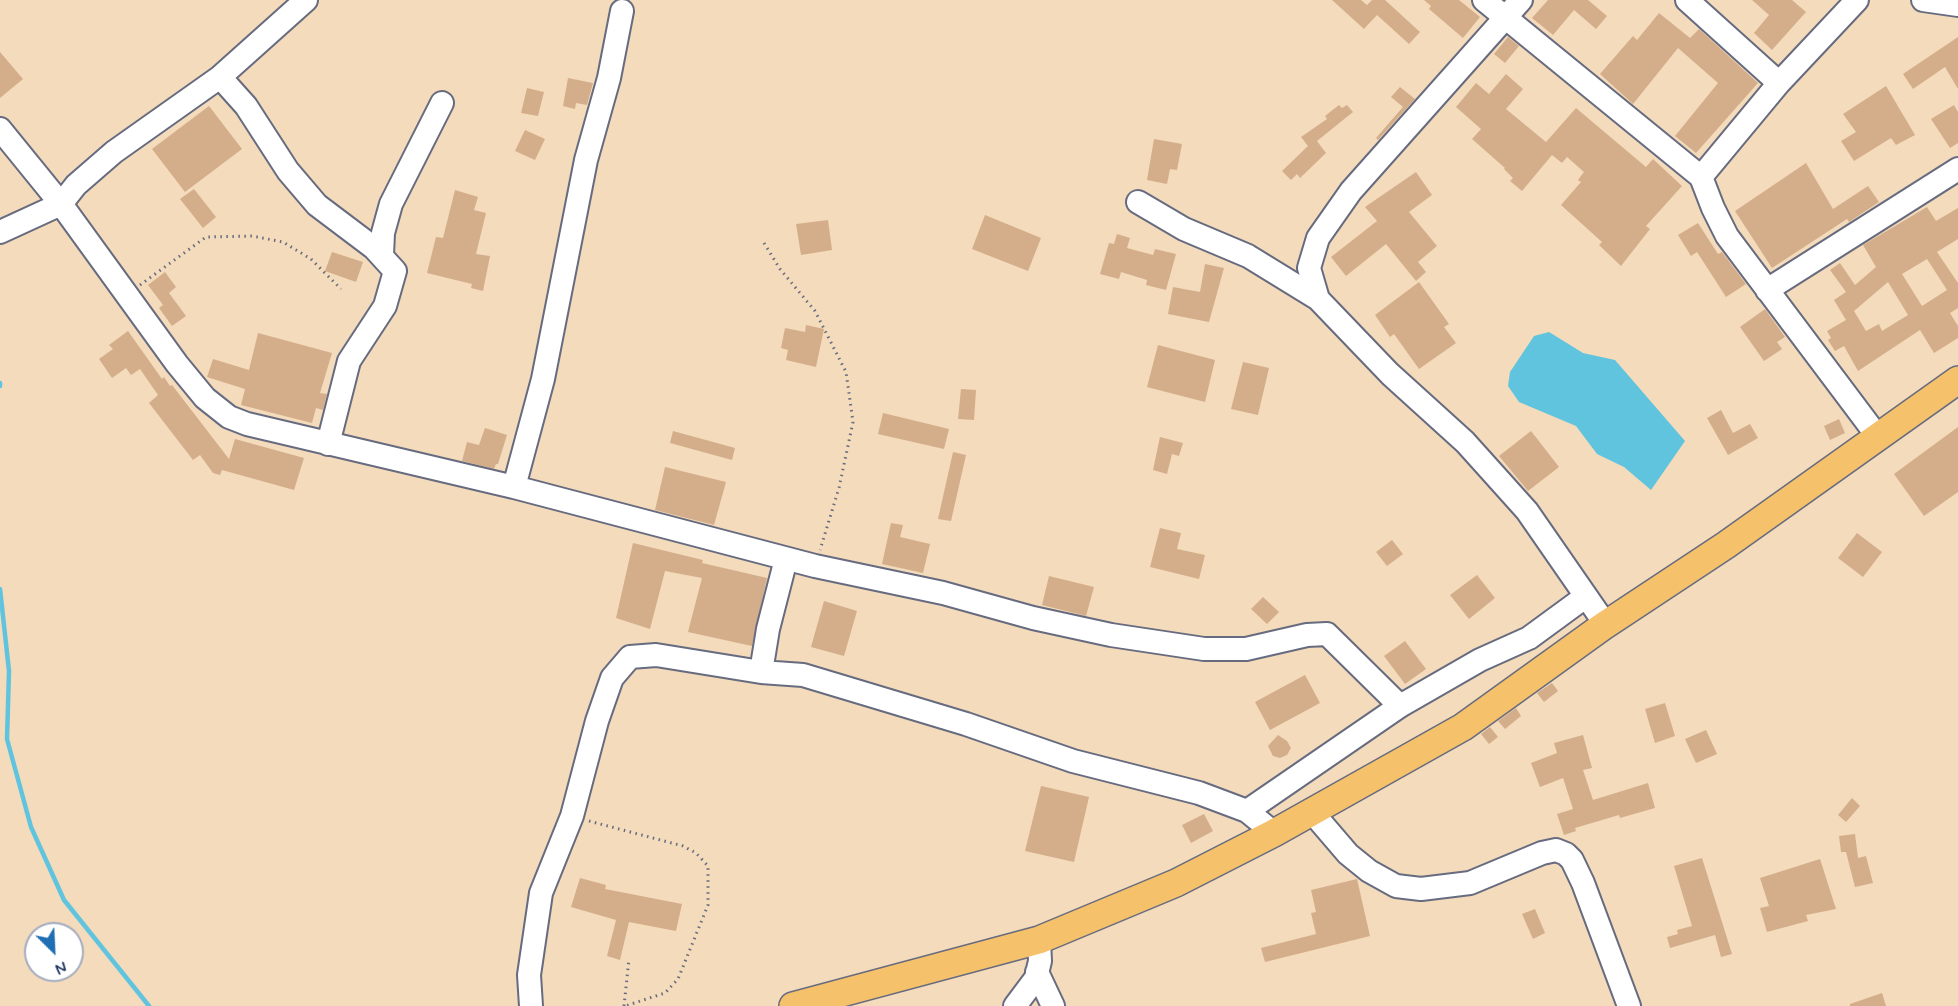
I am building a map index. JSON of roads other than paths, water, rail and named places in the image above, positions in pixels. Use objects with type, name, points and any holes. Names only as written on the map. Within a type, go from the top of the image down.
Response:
[{"type":"main road","points":[[793,1006],[1039,940],[1176,883],[1274,833],[1463,727],[1606,625],[1726,545],[1958,380]]},
{"type":"street","points":[[0,232],[61,204],[76,185],[114,152],[220,77],[306,0]]},
{"type":"street","points":[[1484,0],[1701,177],[1721,226],[1878,437]]},
{"type":"street","points":[[1318,299],[1309,268],[1318,238],[1351,191],[1521,0]]},
{"type":"street","points":[[1687,0],[1779,83]]},
{"type":"street","points":[[1701,177],[1779,83],[1857,0]]},
{"type":"street","points":[[1923,0],[1958,6]]},
{"type":"street","points":[[514,486],[543,379],[586,160],[609,78],[622,11]]},
{"type":"street","points":[[220,77],[246,106],[288,171],[317,205],[382,255],[394,269],[395,277],[385,306],[349,361],[328,444]]},
{"type":"street","points":[[382,255],[383,233],[391,204],[442,103]]},
{"type":"street","points":[[0,129],[61,204],[177,364],[219,410],[247,424],[514,486],[786,559],[944,593],[1033,618],[1121,636],[1204,649],[1246,649],[1307,634],[1327,634],[1400,706]]},
{"type":"street","points":[[1767,290],[1958,169]]},
{"type":"street","points":[[1138,202],[1184,230],[1248,256],[1318,299],[1390,374],[1465,442],[1527,511],[1606,625]]},
{"type":"street","points":[[761,672],[768,629],[786,559]]},
{"type":"street","points":[[1247,811],[1400,706],[1479,660],[1529,638],[1585,597]]},
{"type":"street","points":[[531,1006],[530,975],[541,893],[572,816],[597,721],[612,678],[630,657],[656,655],[761,672],[803,675],[966,724],[1073,761],[1200,794],[1247,811],[1274,833]]},
{"type":"street","points":[[1311,812],[1348,854],[1369,871],[1396,886],[1421,889],[1470,883],[1542,853],[1556,850],[1566,854],[1572,860],[1583,883],[1629,1006]]},
{"type":"street","points":[[1015,1006],[1025,995],[1037,972],[1039,940]]},
{"type":"street","points":[[1037,972],[1053,1006]]},
{"type":"water","points":[[1549,332],[1583,353],[1615,360],[1685,441],[1651,490],[1624,467],[1597,454],[1576,426],[1519,402],[1508,386],[1510,372],[1534,336]]},
{"type":"waterway","points":[[0,589],[9,671],[7,739],[31,827],[64,900],[149,1006]]}]
